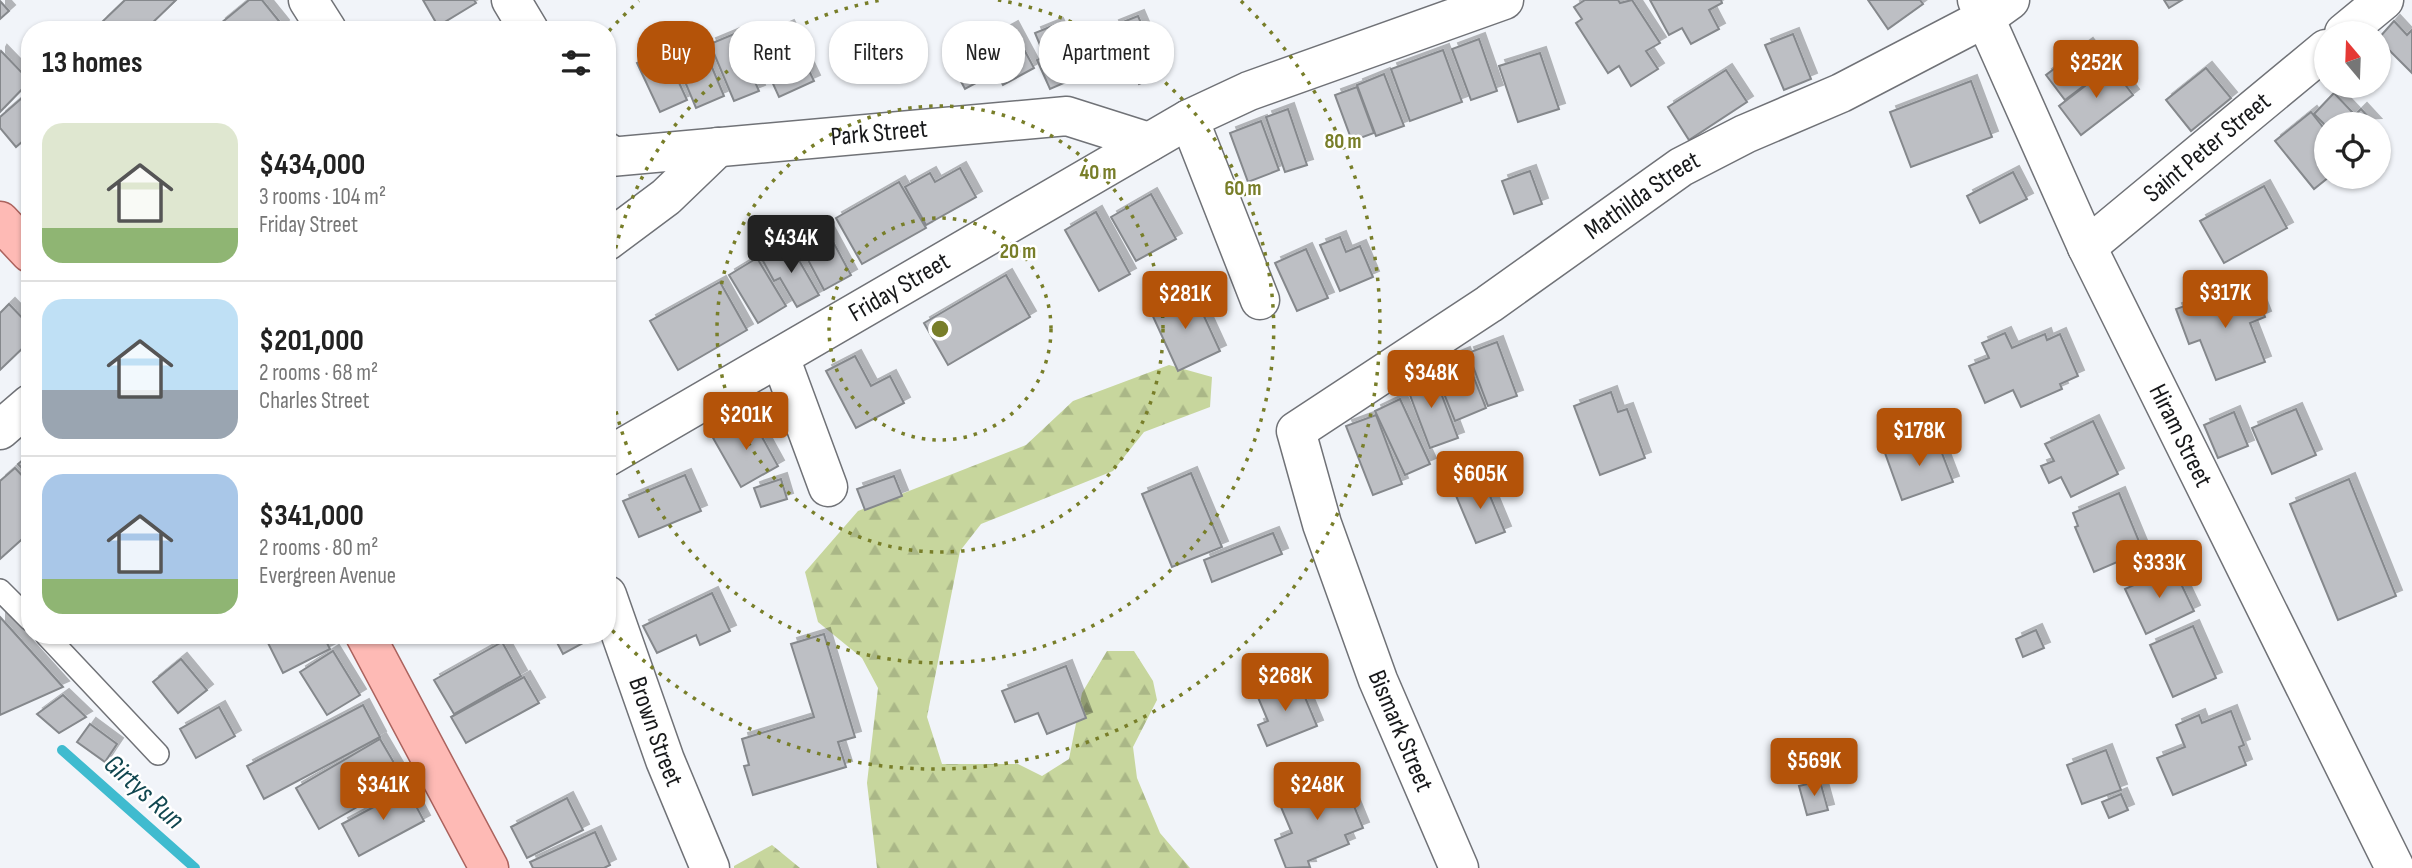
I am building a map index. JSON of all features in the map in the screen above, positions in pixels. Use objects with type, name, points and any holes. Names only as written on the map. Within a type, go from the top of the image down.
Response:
[{"type":"main road","points":[[0,221],[21,243]]},
{"type":"main road","points":[[370,644],[489,868]]},
{"type":"street","points":[[308,0],[321,21]]},
{"type":"street","points":[[511,0],[524,21]]},
{"type":"street","name":"Friday Street","points":[[616,452],[1189,119],[1250,91],[1504,0]]},
{"type":"street","points":[[2359,21],[2384,0]]},
{"type":"street","name":"Hiram Street","points":[[1991,6],[2088,247],[2395,868]]},
{"type":"street","name":"Mathilda Street","points":[[1296,431],[1489,304],[1681,167],[1745,134],[1841,93],[1991,6]]},
{"type":"street","name":"Saint Peter Street","points":[[2088,247],[2314,59]]},
{"type":"street","name":"Park Street","points":[[616,156],[1068,116],[1149,142]]},
{"type":"street","points":[[1189,119],[1260,300]]},
{"type":"street","points":[[616,234],[666,197],[718,147]]},
{"type":"street","points":[[780,356],[828,487]]},
{"type":"street","points":[[0,430],[21,412]]},
{"type":"street","name":"Bismark Street","points":[[1296,431],[1322,524],[1378,680],[1459,868]]},
{"type":"street","name":"Brown Street","points":[[616,621],[665,760],[710,868]]},
{"type":"lane","points":[[0,590],[21,611]]},
{"type":"lane","points":[[54,644],[158,754]]},
{"type":"green space","points":[[1169,365],[1212,377],[1210,407],[1144,432],[1113,471],[981,524],[960,551],[927,717],[942,764],[1018,764],[1042,776],[1069,759],[1082,693],[1107,651],[1134,651],[1153,681],[1157,700],[1133,747],[1137,778],[1160,833],[1190,868],[877,868],[867,783],[878,688],[862,658],[818,622],[805,572],[858,511],[1026,445],[1073,401]]},
{"type":"green space","points":[[772,845],[800,868],[734,868],[734,866]]},
{"type":"building","points":[[125,0],[176,0],[154,21],[103,21]]},
{"type":"building","points":[[249,0],[262,0],[279,21],[224,21]]},
{"type":"building","points":[[423,0],[474,0],[476,3],[446,21],[435,21]]},
{"type":"building","points":[[1585,0],[1618,0],[1620,3],[1632,0],[1660,43],[1646,51],[1658,69],[1631,86],[1619,66],[1608,73],[1576,23],[1582,19],[1574,7]]},
{"type":"building","points":[[1650,0],[1721,0],[1722,3],[1709,10],[1719,29],[1691,44],[1682,28],[1669,35]]},
{"type":"building","points":[[1868,0],[1920,0],[1923,4],[1888,29]]},
{"type":"building","points":[[2164,0],[2182,0],[2169,8]]},
{"type":"building","points":[[0,1],[9,11],[0,19]]},
{"type":"building","points":[[1138,16],[1140,21],[1126,21]]},
{"type":"building","points":[[2394,21],[2407,35],[2412,30],[2412,73],[2391,52],[2391,24]]},
{"type":"building","points":[[1793,34],[1811,79],[1784,90],[1765,45]]},
{"type":"building","points":[[729,36],[729,84],[756,84],[759,91],[734,101],[715,56],[715,42]]},
{"type":"building","points":[[1479,39],[1497,91],[1471,100],[1452,49]]},
{"type":"building","points":[[2087,44],[2106,69],[2065,100],[2046,75]]},
{"type":"building","points":[[1443,50],[1462,102],[1410,121],[1391,69]]},
{"type":"building","points":[[1,51],[21,72],[21,90],[0,112]]},
{"type":"building","points":[[1025,51],[1034,68],[1025,73]]},
{"type":"building","points":[[1540,53],[1559,109],[1518,122],[1499,66]]},
{"type":"building","points":[[2111,66],[2133,95],[2081,135],[2059,106]]},
{"type":"building","points":[[2206,68],[2231,98],[2191,131],[2166,100]]},
{"type":"building","points":[[1726,70],[1747,102],[1689,140],[1668,107]]},
{"type":"building","points":[[715,74],[724,96],[696,108],[686,84],[715,84]]},
{"type":"building","points":[[1384,74],[1404,126],[1376,136],[1357,85]]},
{"type":"building","points":[[1971,81],[1992,137],[1911,167],[1890,112]]},
{"type":"building","points":[[647,84],[680,84],[687,100],[660,112]]},
{"type":"building","points":[[773,84],[807,84],[779,97]]},
{"type":"building","points":[[1048,84],[1062,84],[1050,89]]},
{"type":"building","points":[[1357,87],[1374,133],[1352,141],[1335,95]]},
{"type":"building","points":[[2329,98],[2339,98],[2352,112],[2316,112]]},
{"type":"building","points":[[21,99],[21,143],[16,147],[0,128],[0,117]]},
{"type":"building","points":[[1288,109],[1307,165],[1285,172],[1266,117]]},
{"type":"building","points":[[2311,112],[2314,116],[2314,189],[2275,141]]},
{"type":"building","points":[[1261,121],[1279,170],[1248,182],[1230,133]]},
{"type":"building","points":[[960,168],[976,197],[926,225],[905,187],[930,173],[935,182]]},
{"type":"building","points":[[1530,171],[1542,204],[1514,214],[1502,181]]},
{"type":"building","points":[[2013,172],[2027,199],[1980,223],[1967,196]]},
{"type":"building","points":[[899,182],[926,228],[862,264],[836,218]]},
{"type":"building","points":[[2264,186],[2287,228],[2224,263],[2200,221]]},
{"type":"building","points":[[1151,194],[1176,239],[1136,261],[1111,217]]},
{"type":"building","points":[[1096,212],[1130,274],[1099,291],[1065,230]]},
{"type":"building","points":[[825,227],[851,275],[824,290],[798,241]]},
{"type":"building","points":[[1340,237],[1346,252],[1360,246],[1373,277],[1340,291],[1320,245]]},
{"type":"building","points":[[789,243],[819,295],[797,307],[780,278],[774,281],[762,259]]},
{"type":"building","points":[[1306,249],[1328,298],[1297,311],[1275,263]]},
{"type":"building","points":[[757,258],[786,306],[758,323],[729,275]]},
{"type":"building","points":[[1006,275],[1030,317],[948,365],[924,323]]},
{"type":"building","points":[[720,282],[747,330],[678,370],[650,321]]},
{"type":"building","points":[[2253,286],[2265,317],[2250,323],[2265,362],[2216,380],[2200,340],[2189,344],[2176,309],[2238,287],[2240,291]]},
{"type":"building","points":[[1192,290],[1220,351],[1178,371],[1150,310]]},
{"type":"building","points":[[9,304],[21,317],[21,350],[0,370],[0,313]]},
{"type":"building","points":[[2005,333],[2012,348],[2045,334],[2047,340],[2060,334],[2078,376],[2060,384],[2062,389],[2021,407],[2013,390],[1985,403],[1969,366],[1989,358],[1982,343]]},
{"type":"building","points":[[1497,342],[1517,396],[1488,406],[1468,353]]},
{"type":"building","points":[[1464,353],[1486,408],[1455,421],[1433,366]]},
{"type":"building","points":[[855,356],[871,386],[890,376],[904,403],[856,428],[826,371]]},
{"type":"building","points":[[1433,372],[1458,438],[1430,448],[1405,382]]},
{"type":"building","points":[[1611,392],[1618,412],[1627,409],[1645,458],[1600,475],[1574,406]]},
{"type":"building","points":[[1400,399],[1430,464],[1405,475],[1375,411]]},
{"type":"building","points":[[2296,409],[2316,455],[2272,474],[2252,428]]},
{"type":"building","points":[[2234,412],[2248,446],[2218,458],[2204,425]]},
{"type":"building","points":[[1376,415],[1402,484],[1373,495],[1346,426]]},
{"type":"building","points":[[751,417],[778,466],[741,487],[713,438]]},
{"type":"building","points":[[2093,421],[2118,474],[2071,497],[2061,477],[2049,483],[2041,466],[2054,461],[2045,444]]},
{"type":"building","points":[[1935,435],[1953,482],[1902,500],[1885,453]]},
{"type":"building","points":[[15,468],[21,474],[21,540],[0,559],[0,481]]},
{"type":"building","points":[[1191,473],[1222,547],[1172,567],[1142,494]]},
{"type":"building","points":[[685,475],[701,511],[639,537],[623,501]]},
{"type":"building","points":[[894,476],[902,496],[865,510],[857,489]]},
{"type":"building","points":[[781,479],[787,499],[761,507],[754,488]]},
{"type":"building","points":[[1483,479],[1505,532],[1476,543],[1454,491]]},
{"type":"building","points":[[2349,479],[2396,596],[2338,620],[2290,504]]},
{"type":"building","points":[[2119,493],[2143,551],[2094,572],[2075,527],[2078,526],[2073,513]]},
{"type":"building","points":[[1273,533],[1282,554],[1212,582],[1204,560]]},
{"type":"building","points":[[2173,567],[2194,611],[2146,634],[2125,589]]},
{"type":"building","points":[[712,593],[730,631],[700,645],[696,635],[657,653],[643,626]]},
{"type":"building","points":[[0,617],[21,640],[21,644],[24,644],[63,687],[0,715]]},
{"type":"building","points":[[2193,626],[2216,678],[2173,697],[2150,645]]},
{"type":"building","points":[[2036,630],[2044,648],[2023,657],[2016,639]]},
{"type":"building","points":[[824,634],[855,737],[838,742],[846,767],[753,795],[744,766],[749,765],[742,739],[814,717],[791,644]]},
{"type":"building","points":[[268,644],[328,644],[330,649],[283,673]]},
{"type":"building","points":[[498,644],[503,644],[521,676],[454,714],[434,680]]},
{"type":"building","points":[[558,644],[581,644],[563,654]]},
{"type":"building","points":[[333,651],[360,695],[327,715],[300,672]]},
{"type":"building","points":[[181,659],[207,690],[178,713],[153,682]]},
{"type":"building","points":[[1066,666],[1086,718],[1047,734],[1038,713],[1015,722],[1002,691]]},
{"type":"building","points":[[524,677],[539,703],[466,743],[451,717]]},
{"type":"building","points":[[1297,678],[1317,726],[1267,746],[1258,725],[1268,721],[1257,695]]},
{"type":"building","points":[[63,695],[86,717],[59,733],[37,714]]},
{"type":"building","points":[[363,705],[380,737],[264,799],[247,766]]},
{"type":"building","points":[[219,707],[235,736],[196,758],[180,729]]},
{"type":"building","points":[[2231,711],[2244,745],[2239,747],[2246,765],[2173,795],[2157,758],[2185,747],[2176,725],[2199,715],[2202,723]]},
{"type":"building","points":[[90,724],[117,744],[105,762],[77,742]]},
{"type":"building","points":[[380,739],[404,780],[319,829],[296,788]]},
{"type":"building","points":[[2106,750],[2121,790],[2082,804],[2067,765]]},
{"type":"building","points":[[1341,774],[1363,828],[1345,835],[1349,844],[1308,861],[1310,867],[1286,868],[1275,840],[1292,833],[1278,800]]},
{"type":"building","points":[[1820,781],[1828,810],[1807,815],[1799,786]]},
{"type":"building","points":[[407,789],[424,821],[359,856],[342,824]]},
{"type":"building","points":[[2121,794],[2128,810],[2109,818],[2102,802]]},
{"type":"building","points":[[567,798],[583,830],[527,858],[511,827]]},
{"type":"building","points":[[595,832],[610,865],[604,868],[533,868],[530,862]]},
{"type":"waterway","name":"Girtys Run","points":[[62,750],[195,868]]}]
